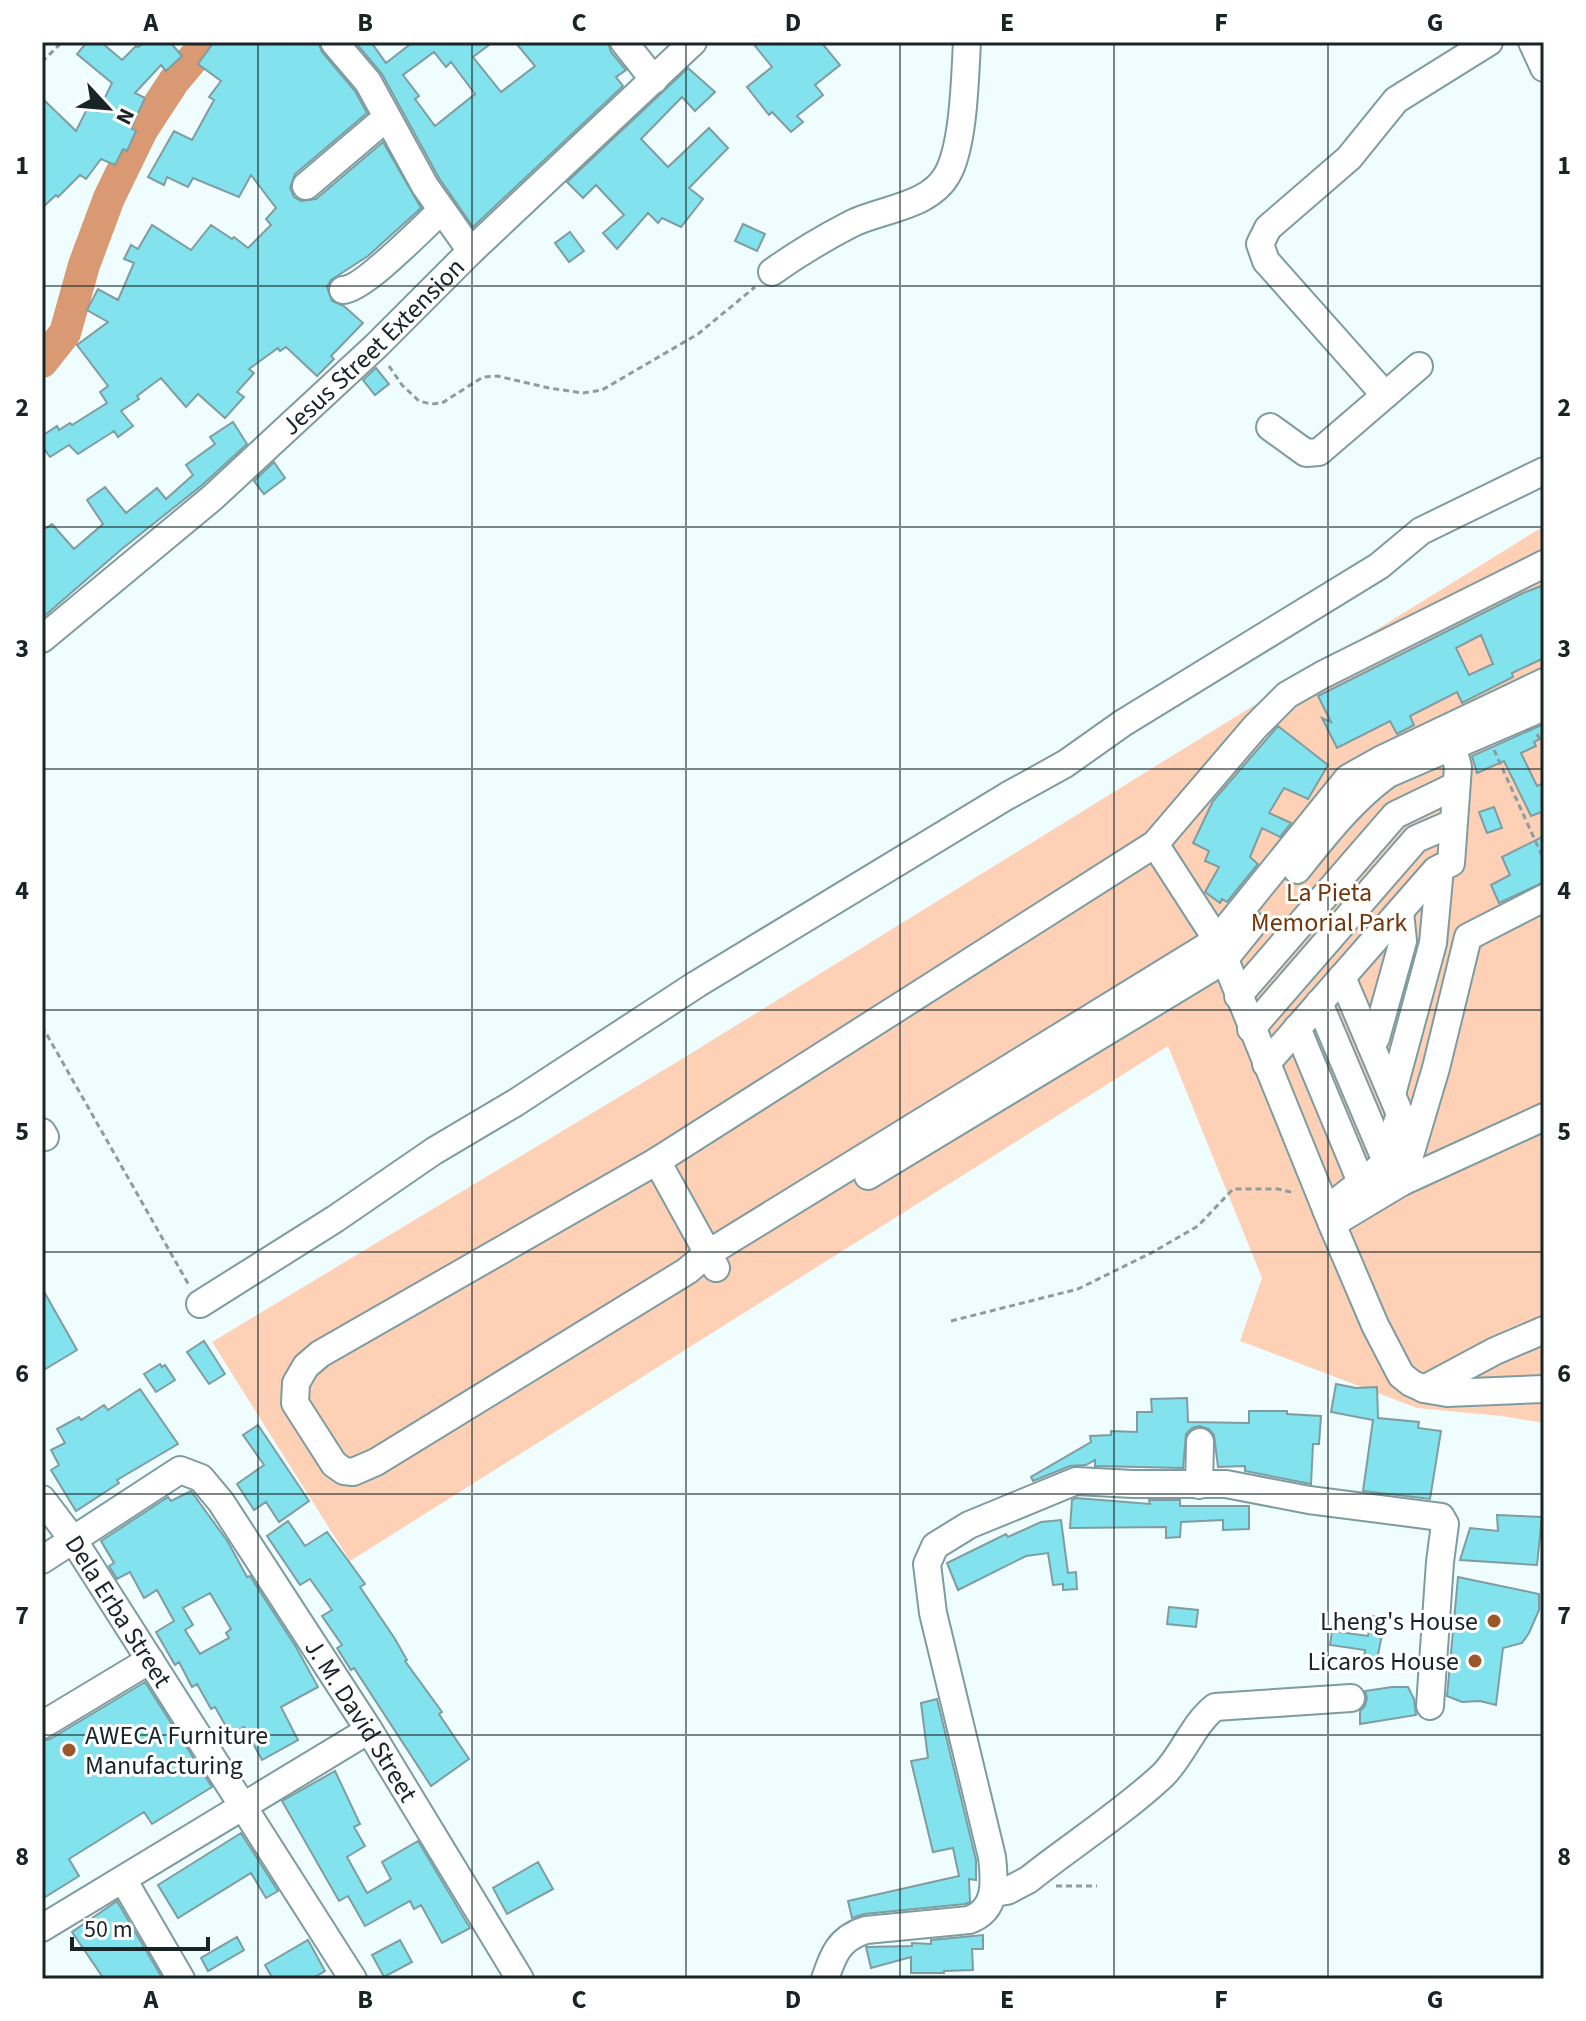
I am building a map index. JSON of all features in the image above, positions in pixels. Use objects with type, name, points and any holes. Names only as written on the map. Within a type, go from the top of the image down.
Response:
[{"type":"street","points":[[334,42],[368,82],[425,186],[471,251]]},
{"type":"street","points":[[624,42],[654,80]]},
{"type":"street","name":"Jesus Street Extension","points":[[42,639],[212,498],[376,346],[471,251],[693,42]]},
{"type":"street","points":[[772,272],[852,223],[929,195],[947,177],[955,155],[967,42]]},
{"type":"street","points":[[1385,395],[1266,261],[1260,244],[1268,228],[1349,158],[1396,100],[1489,42]]},
{"type":"street","points":[[1532,42],[1544,68]]},
{"type":"street","points":[[306,186],[386,118]]},
{"type":"street","points":[[343,290],[349,290],[369,278],[442,210]]},
{"type":"street","points":[[1270,427],[1306,453],[1319,452],[1419,366]]},
{"type":"street","points":[[200,1304],[697,984],[1065,764],[1123,723],[1349,585],[1379,566],[1421,531],[1544,471]]},
{"type":"street","points":[[1544,564],[1287,695],[1255,727],[1155,844],[657,1161],[320,1354],[306,1366],[296,1383],[295,1403],[334,1464],[344,1471],[362,1470],[687,1271],[712,1261],[1220,950],[1380,760],[1544,682]]},
{"type":"street","points":[[1355,786],[1453,748],[1544,707]]},
{"type":"street","points":[[1266,1064],[1440,868],[1451,863],[1458,767],[1453,748]]},
{"type":"street","points":[[1238,996],[1395,815],[1455,786]]},
{"type":"street","points":[[1251,1029],[1416,839],[1453,823]]},
{"type":"street","points":[[1155,844],[1220,950],[1375,1325],[1401,1375],[1424,1389],[1467,1393],[1544,1389]]},
{"type":"street","points":[[1392,1094],[1433,943],[1440,868]]},
{"type":"street","points":[[1402,1182],[1436,1068],[1468,937],[1544,898]]},
{"type":"street","points":[[1371,1045],[1376,1038],[1403,941],[1400,912]]},
{"type":"street","points":[[1353,1003],[1364,953]]},
{"type":"street","points":[[1327,1211],[1383,1165],[1400,1114],[1342,977]]},
{"type":"street","points":[[1319,1003],[1385,1159]]},
{"type":"street","points":[[1297,1028],[1361,1182]]},
{"type":"street","points":[[1327,1211],[1402,1182],[1544,1117]]},
{"type":"street","points":[[657,1161],[712,1261]]},
{"type":"street","points":[[1424,1389],[1495,1351],[1544,1330]]},
{"type":"street","points":[[1199,1485],[1200,1442]]},
{"type":"street","name":"J. M. David Street","points":[[74,1541],[180,1470],[201,1478],[221,1502],[369,1730],[520,1979]]},
{"type":"street","points":[[825,1979],[835,1951],[853,1934],[866,1930],[969,1920],[980,1916],[988,1907],[993,1893],[992,1857],[933,1613],[927,1564],[935,1546],[969,1525],[1076,1481],[1226,1484],[1309,1500],[1441,1517],[1445,1524],[1430,1706]]},
{"type":"street","name":"Dela Erba Street","points":[[42,1499],[74,1541],[353,1979]]},
{"type":"street","points":[[42,1560],[74,1541]]},
{"type":"street","points":[[42,1725],[150,1660]]},
{"type":"street","points":[[993,1893],[1007,1891],[1028,1880],[1144,1791],[1165,1773],[1205,1715],[1215,1707],[1351,1698]]},
{"type":"street","points":[[42,1928],[369,1730]]},
{"type":"street","points":[[124,1881],[181,1979]]},
{"type":"path","points":[[42,62],[62,42]]},
{"type":"path","points":[[376,346],[402,385],[419,401],[431,404],[442,403],[483,377],[497,376],[583,393],[602,390],[698,334],[772,272]]},
{"type":"path","points":[[1486,733],[1544,860]]},
{"type":"path","points":[[42,1026],[200,1304]]},
{"type":"path","points":[[951,1321],[1078,1289],[1198,1226],[1233,1189],[1278,1189],[1327,1211]]},
{"type":"green space","name":"La Pieta Memorial Park","points":[[1544,526],[1544,1423],[1417,1408],[1240,1341],[1262,1278],[1168,1046],[350,1561],[212,1342],[677,1062]]},
{"type":"building","points":[[87,42],[101,42],[122,60],[145,42],[170,42],[182,56],[166,71],[161,65],[135,93],[145,98],[131,128],[136,131],[127,151],[123,149],[115,165],[101,159],[86,179],[80,175],[42,208],[42,98],[76,131],[88,107],[98,112],[112,83],[77,54]]},
{"type":"building","points":[[214,42],[318,42],[322,52],[355,91],[367,113],[295,174],[290,188],[294,197],[301,201],[316,199],[383,142],[421,208],[368,256],[331,280],[327,287],[332,301],[344,306],[363,323],[331,356],[334,359],[317,376],[286,347],[280,351],[278,348],[249,369],[254,373],[237,392],[244,397],[225,418],[198,394],[186,407],[161,378],[121,411],[133,426],[118,437],[114,431],[78,454],[69,445],[50,457],[42,446],[42,436],[57,426],[59,430],[70,423],[72,425],[107,403],[100,392],[108,386],[77,345],[108,322],[87,310],[98,289],[118,300],[134,263],[124,259],[131,245],[138,249],[152,225],[191,250],[211,225],[248,248],[271,225],[266,219],[276,208],[251,175],[239,197],[193,178],[188,187],[167,177],[164,185],[148,177],[174,131],[192,140],[214,100],[209,97],[221,81],[198,64]]},
{"type":"building","points":[[355,42],[371,42],[386,63],[413,42],[493,42],[473,57],[501,92],[535,66],[515,42],[608,42],[611,52],[626,70],[616,77],[623,86],[473,227],[439,178],[382,74]],"holes":[[[434,52],[446,67],[451,62],[475,94],[435,126],[415,99],[419,96],[403,75]]]},
{"type":"building","points":[[752,42],[821,42],[840,65],[815,85],[823,95],[797,116],[803,122],[791,132],[772,112],[769,115],[747,87],[772,67]]},
{"type":"building","points":[[688,68],[715,92],[695,111],[682,97],[641,139],[668,167],[709,128],[728,148],[689,188],[703,199],[681,227],[662,218],[658,223],[648,213],[617,249],[603,233],[624,215],[596,185],[583,198],[567,182]]},
{"type":"building","points":[[743,224],[765,234],[757,251],[735,241]]},
{"type":"building","points":[[570,232],[584,251],[569,262],[555,243]]},
{"type":"building","points":[[376,368],[389,384],[375,395],[363,380]]},
{"type":"building","points":[[233,422],[247,444],[42,618],[42,531],[52,524],[74,549],[103,524],[87,500],[105,487],[126,513],[157,488],[166,499],[193,475],[186,465],[215,444],[210,437]]},
{"type":"building","points":[[274,462],[285,478],[264,494],[254,481]]},
{"type":"building","points":[[1544,585],[1544,658],[1462,703],[1457,692],[1410,716],[1414,725],[1397,734],[1390,721],[1337,748],[1322,718],[1331,722],[1318,696]],"holes":[[[1481,635],[1493,664],[1469,675],[1456,648]]]},
{"type":"building","points":[[1544,724],[1544,737],[1534,742],[1536,746],[1521,753],[1537,786],[1544,783],[1544,811],[1531,816],[1504,761],[1477,773],[1472,756]]},
{"type":"building","points":[[1278,726],[1328,765],[1308,799],[1284,788],[1269,813],[1291,823],[1280,837],[1262,828],[1250,857],[1258,864],[1227,902],[1222,899],[1220,903],[1205,892],[1219,867],[1205,861],[1209,851],[1193,843],[1213,801]]},
{"type":"building","points":[[1494,807],[1502,828],[1487,833],[1479,812]]},
{"type":"building","points":[[1544,836],[1544,882],[1499,903],[1491,885],[1510,875],[1502,857]]},
{"type":"building","points":[[42,1288],[77,1350],[42,1371]]},
{"type":"building","points":[[204,1341],[225,1374],[209,1384],[187,1352]]},
{"type":"building","points":[[160,1364],[162,1367],[165,1365],[175,1380],[156,1392],[144,1374]]},
{"type":"building","points":[[1336,1384],[1356,1388],[1377,1387],[1378,1418],[1419,1422],[1418,1428],[1441,1431],[1430,1499],[1363,1491],[1373,1420],[1331,1412]]},
{"type":"building","points":[[140,1389],[178,1444],[117,1480],[119,1483],[76,1511],[51,1470],[59,1465],[51,1450],[65,1443],[57,1429],[79,1417],[81,1420],[104,1405],[108,1410]]},
{"type":"building","points":[[1187,1398],[1188,1422],[1249,1423],[1249,1411],[1287,1411],[1287,1414],[1321,1416],[1319,1444],[1313,1444],[1311,1484],[1245,1471],[1245,1466],[1218,1467],[1214,1435],[1200,1426],[1186,1434],[1183,1468],[1095,1466],[1095,1460],[1033,1481],[1031,1477],[1091,1442],[1090,1436],[1111,1435],[1111,1431],[1137,1432],[1137,1412],[1152,1412],[1151,1399]]},
{"type":"building","points":[[258,1425],[309,1501],[279,1522],[266,1502],[254,1510],[237,1484],[264,1465],[243,1435]]},
{"type":"building","points":[[191,1491],[228,1542],[247,1577],[250,1576],[296,1647],[318,1687],[281,1707],[298,1740],[262,1760],[244,1727],[231,1735],[197,1684],[192,1687],[179,1662],[175,1665],[156,1632],[174,1621],[157,1590],[144,1598],[130,1572],[117,1579],[109,1566],[114,1563],[101,1541],[168,1497],[171,1501]],"holes":[[[210,1593],[231,1629],[226,1633],[229,1638],[200,1654],[185,1630],[193,1625],[183,1608]]]},
{"type":"building","points":[[1072,1500],[1150,1504],[1149,1500],[1180,1500],[1180,1506],[1249,1506],[1249,1529],[1223,1530],[1223,1520],[1181,1522],[1180,1537],[1166,1538],[1166,1527],[1070,1528]]},
{"type":"building","points":[[1497,1515],[1542,1517],[1537,1565],[1460,1560],[1470,1528],[1498,1531]]},
{"type":"building","points":[[1061,1520],[1068,1573],[1076,1572],[1077,1589],[1063,1590],[1063,1584],[1053,1585],[1048,1553],[1026,1556],[958,1590],[947,1563],[1006,1534],[1008,1537],[1041,1522]]},
{"type":"building","points":[[288,1521],[305,1546],[327,1532],[365,1584],[360,1587],[469,1759],[431,1786],[354,1668],[351,1670],[337,1648],[342,1645],[322,1616],[332,1610],[310,1579],[300,1585],[267,1536]]},
{"type":"building","points":[[1458,1577],[1539,1594],[1539,1610],[1529,1633],[1522,1643],[1503,1648],[1496,1705],[1480,1701],[1462,1702],[1447,1696]]},
{"type":"building","points":[[1169,1607],[1198,1610],[1196,1627],[1167,1624]]},
{"type":"building","points":[[1372,1616],[1385,1619],[1377,1660],[1364,1658],[1365,1650],[1330,1645],[1332,1631],[1368,1636]]},
{"type":"building","points":[[145,1682],[212,1787],[152,1824],[144,1812],[69,1859],[79,1876],[42,1899],[42,1741]]},
{"type":"building","points":[[1408,1687],[1414,1699],[1416,1715],[1360,1724],[1360,1711],[1367,1698],[1365,1691]]},
{"type":"building","points":[[937,1699],[976,1860],[976,1880],[969,1879],[970,1902],[852,1918],[848,1901],[959,1876],[953,1848],[933,1852],[911,1761],[928,1758],[921,1703]]},
{"type":"building","points":[[335,1771],[360,1824],[354,1827],[365,1846],[347,1857],[367,1893],[391,1879],[382,1862],[418,1841],[470,1928],[442,1943],[421,1905],[414,1909],[410,1901],[365,1926],[348,1896],[339,1901],[282,1801]]},
{"type":"building","points":[[241,1833],[278,1891],[266,1898],[251,1873],[178,1918],[158,1885]]},
{"type":"building","points":[[538,1862],[553,1889],[507,1914],[493,1888]]},
{"type":"building","points":[[117,1901],[161,1976],[157,1979],[104,1979],[72,1932]]},
{"type":"building","points":[[983,1935],[983,1949],[972,1949],[973,1970],[944,1973],[911,1973],[911,1957],[871,1968],[866,1947],[912,1946],[912,1943],[931,1944],[931,1940]]},
{"type":"building","points":[[237,1937],[244,1950],[208,1971],[201,1958]]},
{"type":"building","points":[[308,1940],[325,1971],[311,1979],[273,1979],[265,1965]]},
{"type":"building","points":[[400,1940],[412,1962],[384,1977],[372,1955]]},
{"type":"waterway","points":[[42,362],[65,333],[84,265],[109,198],[142,130],[174,81],[207,42]]},
{"type":"place","name":"Lheng's House","points":[[1494,1621]]},
{"type":"place","name":"Licaros House","points":[[1475,1661]]},
{"type":"place","name":"AWECA Furniture Manufacturing","points":[[69,1750]]}]
